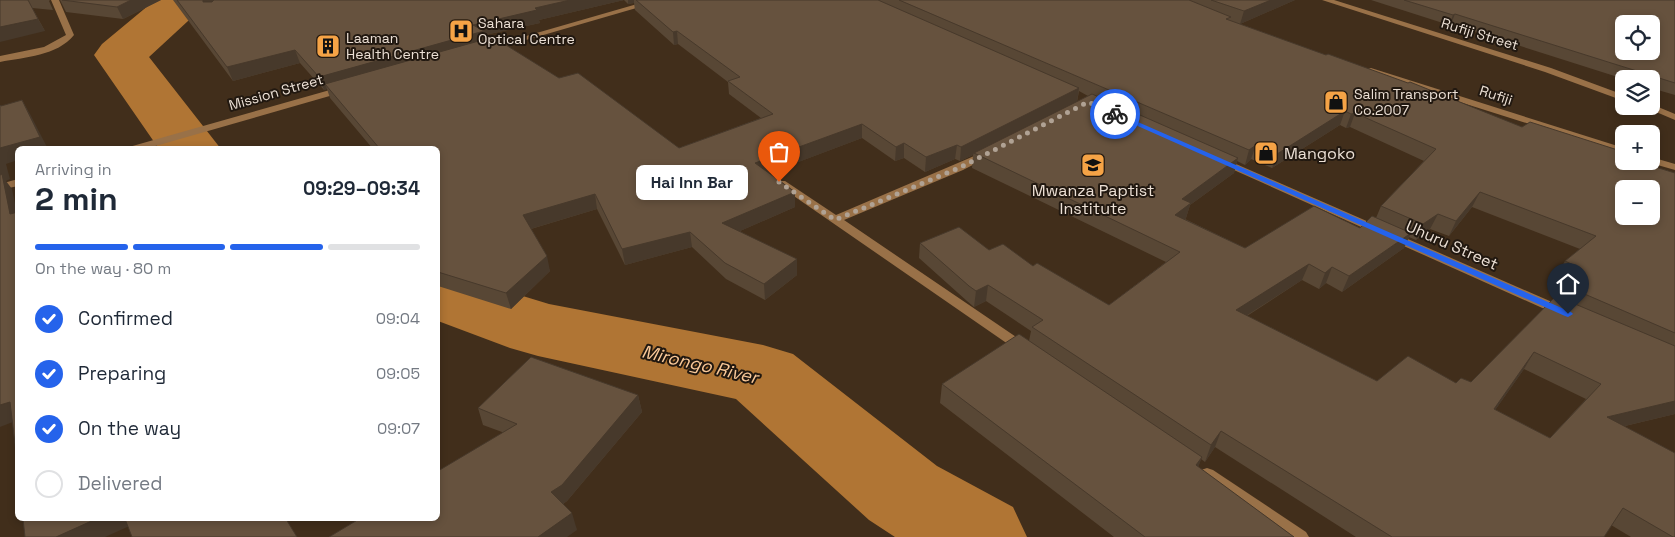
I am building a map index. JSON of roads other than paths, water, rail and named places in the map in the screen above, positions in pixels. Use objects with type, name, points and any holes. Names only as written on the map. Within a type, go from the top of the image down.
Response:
[{"type":"street","points":[[0,59],[52,47],[64,42],[70,35],[55,0]]},
{"type":"street","points":[[478,51],[660,0]]},
{"type":"street","name":"Rufiji Street","points":[[1326,0],[1548,70],[1615,95]]},
{"type":"street","name":"Rufiji","points":[[1360,67],[1615,148]]},
{"type":"street","name":"Mission Street","points":[[143,146],[354,86]]},
{"type":"street","points":[[1660,111],[1675,117]]},
{"type":"street","points":[[835,220],[959,168],[994,150]]},
{"type":"street","name":"Uhuru Street","points":[[1206,154],[1576,318]]},
{"type":"street","points":[[1660,163],[1675,167]]},
{"type":"street","points":[[779,182],[1030,354]]},
{"type":"street","points":[[0,188],[15,183]]},
{"type":"street","points":[[1194,465],[1300,537]]},
{"type":"waterway","name":"Mirongo River","points":[[188,0],[171,11],[120,55],[188,146]]},
{"type":"waterway","name":"Mirongo River","points":[[440,295],[538,329],[763,375],[903,493],[977,537]]},
{"type":"place","name":"Sahara Optical Centre","points":[[461,31]]},
{"type":"place","name":"Laaman Health Centre","points":[[328,46]]},
{"type":"place","name":"Salim Transport Co.2007","points":[[1336,102]]},
{"type":"place","name":"Mangoko","points":[[1266,153]]},
{"type":"place","name":"Mwanza Paptist Institute","points":[[1093,165]]},
{"type":"place","name":"Hai Inn Bar","points":[[779,182]]}]
